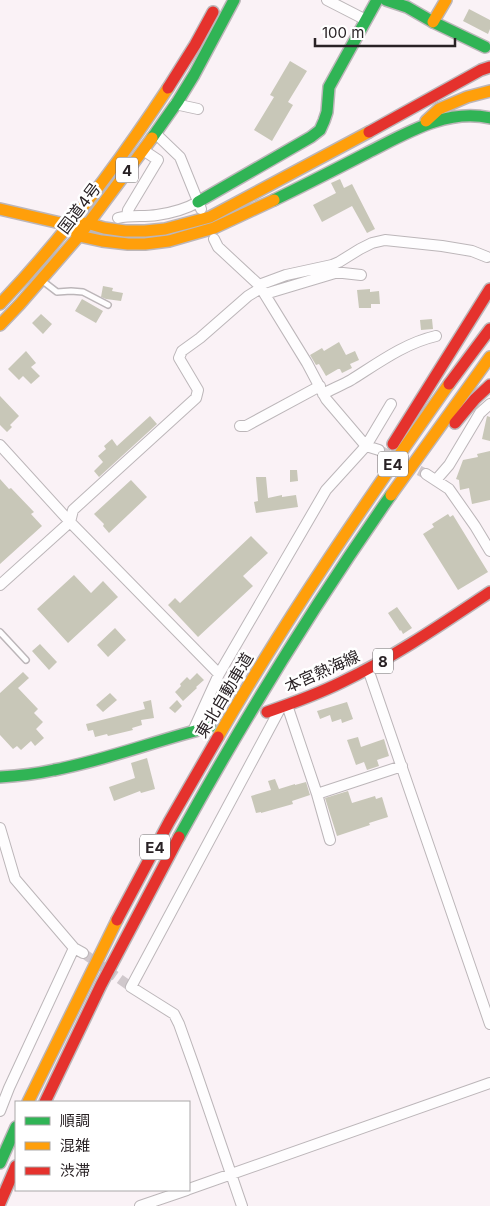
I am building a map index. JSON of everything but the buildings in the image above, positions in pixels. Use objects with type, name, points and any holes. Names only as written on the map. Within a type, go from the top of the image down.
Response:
[{"type":"main road","name":"国道4号","points":[[2,299],[52,246],[112,168],[165,93],[208,24],[220,0]]},
{"type":"main road","name":"国道4号","points":[[0,325],[78,236],[155,134],[194,74],[234,0]]},
{"type":"main road","points":[[200,206],[320,130],[328,112],[329,87],[377,0]]},
{"type":"main road","points":[[386,0],[407,7],[433,22],[488,47]]},
{"type":"main road","points":[[433,22],[446,0]]},
{"type":"main road","points":[[0,209],[69,225],[87,223],[111,229],[144,231],[187,224],[210,217],[481,70],[490,67]]},
{"type":"main road","points":[[457,83],[490,79]]},
{"type":"main road","points":[[420,127],[439,109],[466,97],[490,91]]},
{"type":"main road","points":[[69,225],[78,236],[102,242],[145,244],[170,241],[214,228],[420,127],[458,116],[473,115],[490,118]]},
{"type":"main road","points":[[301,602],[342,526],[490,289]]},
{"type":"main road","name":"東北自動車道","points":[[28,1101],[106,940],[191,783],[228,720],[325,564],[399,455],[490,329]]},
{"type":"main road","name":"東北自動車道","points":[[45,1101],[120,946],[174,847],[248,719],[315,610],[382,507],[490,356]]},
{"type":"main road","points":[[315,610],[368,542],[440,442],[465,411],[490,385]]},
{"type":"main road","name":"本宮熱海線","points":[[267,712],[341,683],[368,669],[433,630],[490,592]]},
{"type":"main road","points":[[0,777],[15,777],[51,771],[210,727]]},
{"type":"main road","points":[[0,1163],[15,1129]]},
{"type":"main road","points":[[0,1203],[15,1168]]},
{"type":"street","points":[[327,0],[366,20]]},
{"type":"street","points":[[175,104],[198,109]]},
{"type":"street","points":[[143,150],[158,160],[122,217],[157,215],[190,206],[200,206],[180,157],[155,134]]},
{"type":"street","points":[[214,239],[218,247],[262,289],[307,363],[326,399],[366,446],[379,450]]},
{"type":"street","points":[[0,586],[70,522],[74,510],[196,398],[198,390],[179,358],[182,351],[248,296],[286,275],[332,265],[372,243],[385,240],[472,251],[486,257]]},
{"type":"street","points":[[262,289],[335,273],[361,275]]},
{"type":"street","points":[[240,426],[246,426],[322,390],[348,382],[404,347],[436,336]]},
{"type":"street","points":[[193,731],[219,674],[326,490],[366,446],[392,404]]},
{"type":"street","points":[[436,480],[449,465],[480,413],[490,404]]},
{"type":"street","points":[[0,445],[70,522],[219,674]]},
{"type":"street","points":[[426,474],[449,489],[490,551]]},
{"type":"street","points":[[368,669],[490,1024]]},
{"type":"street","points":[[284,706],[317,794],[330,840]]},
{"type":"street","points":[[242,1206],[174,1014],[131,986],[284,706]]},
{"type":"street","points":[[317,794],[402,766]]},
{"type":"street","points":[[0,828],[15,879],[78,950],[9,1088],[0,1111]]},
{"type":"street","points":[[190,1189],[490,1083]]},
{"type":"street","points":[[140,1206],[185,1191]]},
{"type":"lane","points":[[41,280],[57,292],[83,292],[108,306]]},
{"type":"lane","points":[[0,632],[26,660]]},
{"type":"tunnel","points":[[379,450],[426,474]]},
{"type":"tunnel","points":[[83,953],[131,987]]},
{"type":"traffic: fast","points":[[152,138],[194,75],[234,0]]},
{"type":"traffic: fast","points":[[198,202],[320,130],[327,112],[329,87],[377,0]]},
{"type":"traffic: fast","points":[[386,0],[407,7],[485,47]]},
{"type":"traffic: fast","points":[[274,200],[396,138],[426,125],[458,117],[490,118]]},
{"type":"traffic: fast","points":[[179,837],[280,663],[391,495]]},
{"type":"traffic: fast","points":[[0,777],[34,774],[74,766],[210,727]]},
{"type":"traffic: fast","points":[[0,1163],[15,1129]]},
{"type":"traffic: slow","points":[[433,22],[446,0]]},
{"type":"traffic: slow","points":[[0,304],[68,227],[130,145],[168,88]]},
{"type":"traffic: slow","points":[[426,121],[439,109],[467,97],[490,91]]},
{"type":"traffic: slow","points":[[69,225],[87,223],[125,231],[145,231],[165,229],[210,217],[369,132]]},
{"type":"traffic: slow","points":[[0,325],[79,236],[152,138]]},
{"type":"traffic: slow","points":[[69,225],[79,236],[102,241],[145,244],[169,241],[214,228],[274,200]]},
{"type":"traffic: slow","points":[[0,209],[69,225]]},
{"type":"traffic: slow","points":[[391,495],[490,357]]},
{"type":"traffic: slow","points":[[218,737],[272,647],[329,558],[449,384]]},
{"type":"traffic: slow","points":[[28,1101],[117,920]]},
{"type":"traffic: jam","points":[[168,88],[213,12]]},
{"type":"traffic: jam","points":[[369,132],[481,70],[490,67]]},
{"type":"traffic: jam","points":[[393,444],[490,289]]},
{"type":"traffic: jam","points":[[449,384],[490,329]]},
{"type":"traffic: jam","points":[[455,423],[475,399],[490,385]]},
{"type":"traffic: jam","points":[[267,712],[315,694],[380,662],[418,640],[490,592]]},
{"type":"traffic: jam","points":[[117,920],[169,822],[218,737]]},
{"type":"traffic: jam","points":[[45,1101],[101,985],[179,837]]},
{"type":"traffic: jam","points":[[0,1203],[15,1168]]}]
